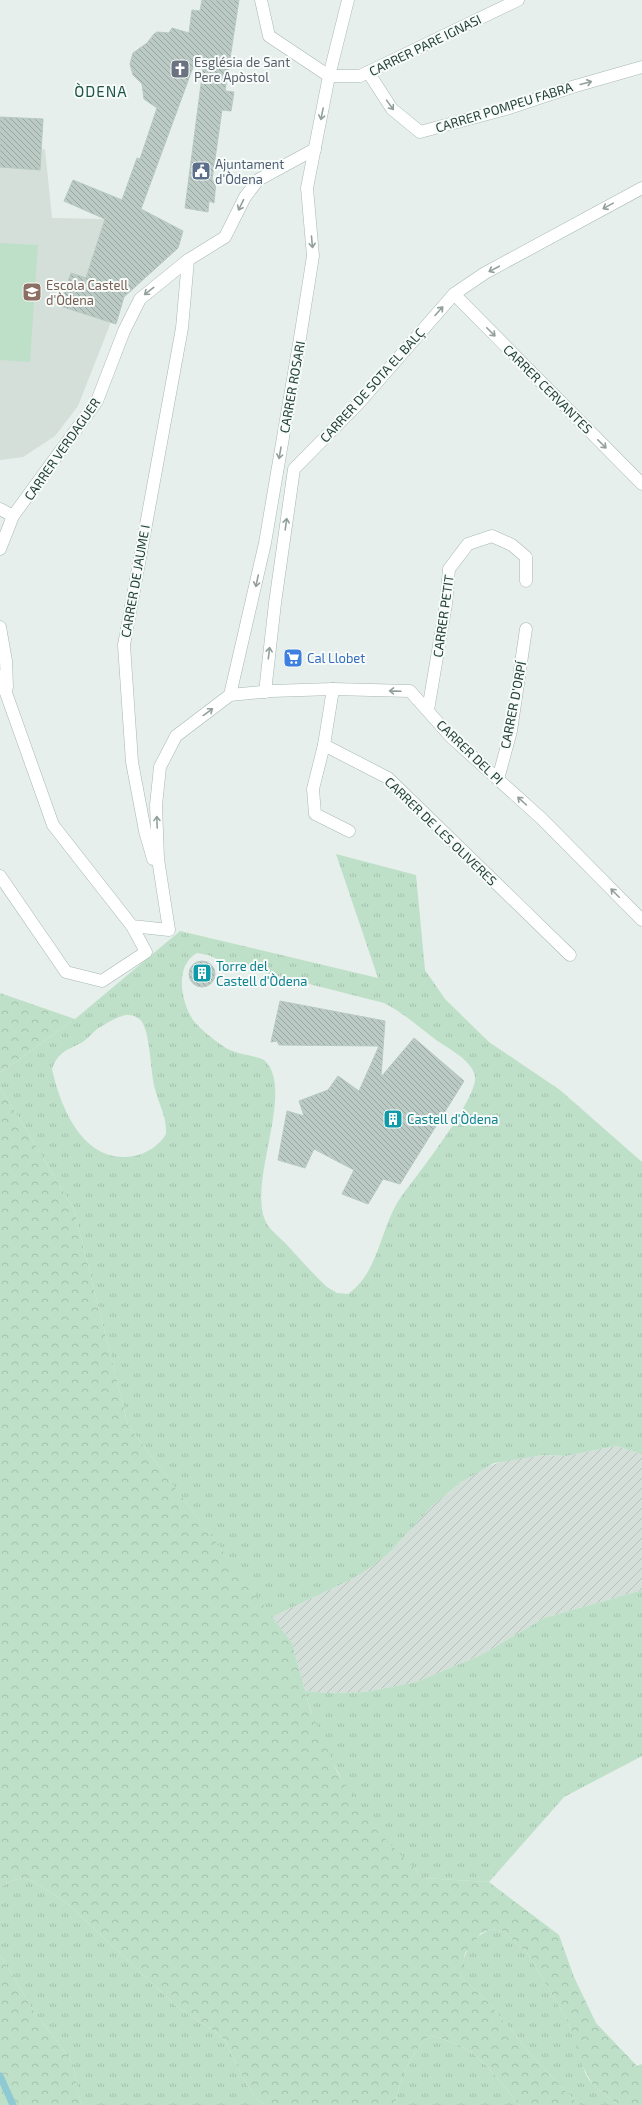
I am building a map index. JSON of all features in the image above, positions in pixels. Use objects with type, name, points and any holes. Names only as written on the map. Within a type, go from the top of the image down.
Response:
[{"type":"street","points":[[261,0],[269,36],[329,76]]},
{"type":"street","name":"CARRER ROSARI","points":[[230,695],[264,543],[313,256],[307,188],[329,76],[348,0]]},
{"type":"street","name":"CARRER PARE IGNASI","points":[[329,76],[360,76],[518,0]]},
{"type":"street","name":"CARRER POMPEU FABRA","points":[[368,72],[392,109],[420,132],[506,109],[572,87],[642,67]]},
{"type":"street","name":"CARRER VERDAGUER","points":[[0,549],[13,516],[97,401],[124,331],[140,299],[188,260],[225,237],[245,197],[258,180],[315,149]]},
{"type":"street","name":"CARRER DE SOTA EL BALÇ","points":[[265,692],[275,603],[294,469],[358,404],[454,294],[485,274],[642,188]]},
{"type":"street","name":"CARRER DE JAUME I","points":[[165,902],[145,831],[132,762],[124,645],[182,328],[188,260]]},
{"type":"street","name":"CARRER CERVANTES","points":[[454,294],[642,484]]},
{"type":"street","points":[[0,509],[13,516]]},
{"type":"street","name":"CARRER PETIT","points":[[428,710],[446,604],[450,569],[468,544],[492,536],[512,545],[526,557],[526,581]]},
{"type":"street","points":[[0,627],[6,661],[7,696]]},
{"type":"street","name":"CARRER D'ORPÍ","points":[[498,779],[511,731],[526,629]]},
{"type":"street","points":[[0,676],[53,825],[132,926],[146,952],[102,981],[66,972],[0,876]]},
{"type":"street","points":[[333,689],[324,745],[313,789],[315,814],[349,831]]},
{"type":"street","name":"CARRER DEL PI","points":[[230,695],[333,689],[410,692],[451,737],[542,819],[642,920]]},
{"type":"street","points":[[132,926],[170,930],[158,858],[156,805],[160,767],[176,736],[230,695]]},
{"type":"street","name":"CARRER DE LES OLIVERES","points":[[324,745],[388,778],[570,955]]},
{"type":"shaded area","name":"Escola Castell d'Òdena","points":[[0,117],[43,119],[41,150],[45,149],[52,218],[105,219],[86,278],[71,273],[111,322],[78,406],[55,436],[23,457],[0,460]]},
{"type":"shaded area","points":[[616,1446],[642,1454],[642,1590],[544,1618],[481,1655],[416,1682],[365,1692],[328,1693],[305,1691],[292,1643],[272,1617],[350,1580],[390,1552],[432,1506],[461,1482],[482,1469],[506,1460],[543,1455],[566,1456]]},
{"type":"green space","points":[[0,243],[38,245],[30,362],[0,360]]},
{"type":"green space","points":[[336,854],[416,875],[425,970],[445,999],[489,1042],[560,1090],[642,1162],[642,1454],[616,1446],[566,1456],[543,1455],[494,1463],[461,1482],[432,1506],[390,1552],[371,1567],[350,1580],[272,1617],[128,1425],[74,1209],[0,1087],[0,1073],[75,1019],[180,931],[378,978]],"holes":[[[197,953],[208,955],[227,963],[384,1003],[403,1014],[436,1040],[463,1058],[475,1076],[474,1086],[457,1118],[394,1209],[379,1248],[367,1273],[359,1284],[348,1294],[337,1293],[327,1287],[272,1230],[265,1220],[261,1203],[262,1182],[274,1112],[275,1091],[273,1073],[264,1060],[228,1049],[207,1034],[193,1020],[185,1003],[182,975],[185,966]],[[125,1015],[139,1018],[145,1028],[149,1045],[153,1082],[166,1128],[166,1134],[156,1145],[143,1153],[134,1156],[116,1156],[101,1152],[88,1143],[78,1131],[69,1116],[56,1085],[52,1069],[54,1063],[64,1052],[83,1042],[97,1029],[114,1019]]]},
{"type":"green space","points":[[0,993],[75,1019],[0,1073]]},
{"type":"green space","points":[[0,1087],[74,1209],[128,1425],[292,1643],[310,1709],[337,1772],[376,1829],[423,1878],[489,1882],[559,1935],[574,1977],[596,2023],[637,2066],[642,2064],[642,2105],[618,2105],[593,2085],[582,2065],[567,2020],[528,1954],[503,1931],[492,1929],[481,1933],[465,1953],[461,1977],[487,2001],[533,2057],[579,2105],[520,2105],[488,2067],[470,2051],[459,2045],[431,2035],[424,2041],[412,2057],[403,2076],[395,2105],[264,2105],[254,2096],[247,2085],[225,2041],[217,2033],[176,2006],[68,1904],[33,1881],[23,1878],[11,1881],[0,1887]]},
{"type":"green space","points":[[642,1590],[642,1756],[564,1797],[489,1882],[423,1878],[381,1835],[353,1798],[333,1764],[317,1728],[305,1691],[328,1693],[365,1692],[416,1682],[481,1655],[544,1618]]},
{"type":"green space","points":[[23,1878],[33,1881],[68,1904],[176,2006],[217,2033],[225,2041],[254,2096],[264,2105],[81,2105],[73,2065],[58,2042],[35,2013],[0,1955],[0,1887],[11,1881]]},
{"type":"green space","points":[[492,1929],[503,1931],[528,1954],[567,2020],[586,2075],[593,2085],[618,2105],[579,2105],[533,2057],[487,2001],[461,1977],[463,1961],[469,1947],[478,1936]]},
{"type":"green space","points":[[0,1955],[35,2013],[58,2042],[73,2065],[81,2105],[0,2105]]},
{"type":"green space","points":[[431,2035],[459,2045],[470,2051],[488,2067],[520,2105],[395,2105],[403,2076],[412,2057],[424,2041]]},
{"type":"building","points":[[202,0],[239,0],[225,91],[234,92],[231,111],[222,110],[212,180],[216,181],[214,203],[209,201],[208,212],[185,208],[204,61],[196,59],[141,209],[183,231],[178,248],[124,297],[116,324],[60,306],[71,273],[86,278],[105,219],[64,201],[73,180],[122,200],[137,158],[140,159],[157,108],[144,99],[142,84],[133,75],[130,64],[133,53],[147,43],[157,32],[169,33],[172,28],[189,33],[192,10],[200,11]]},
{"type":"building","points":[[0,117],[43,119],[40,170],[0,167]]},
{"type":"building","name":"Torre del Castell d'Òdena","points":[[202,961],[211,965],[215,974],[211,983],[202,987],[193,983],[189,974],[193,965]]},
{"type":"building","points":[[280,1001],[385,1021],[381,1077],[414,1038],[464,1081],[400,1184],[383,1179],[368,1204],[342,1194],[354,1170],[314,1149],[305,1168],[278,1160],[287,1111],[304,1116],[299,1101],[328,1090],[338,1076],[359,1091],[379,1046],[279,1045],[277,1041],[271,1042]]},
{"type":"waterway","points":[[0,2076],[13,2105]]},
{"type":"place","name":"Església de Sant Pere Apòstol","points":[[180,69]]},
{"type":"place","name":"Ajuntament d'Òdena","points":[[201,171]]},
{"type":"place","name":"Escola Castell d'Òdena","points":[[32,292]]},
{"type":"place","name":"Cal Llobet","points":[[293,658]]},
{"type":"place","name":"Torre del Castell d'Òdena","points":[[202,973]]},
{"type":"place","name":"Castell d'Òdena","points":[[393,1119]]},
{"type":"district","name":"ÒDENA","points":[[101,91]]}]
